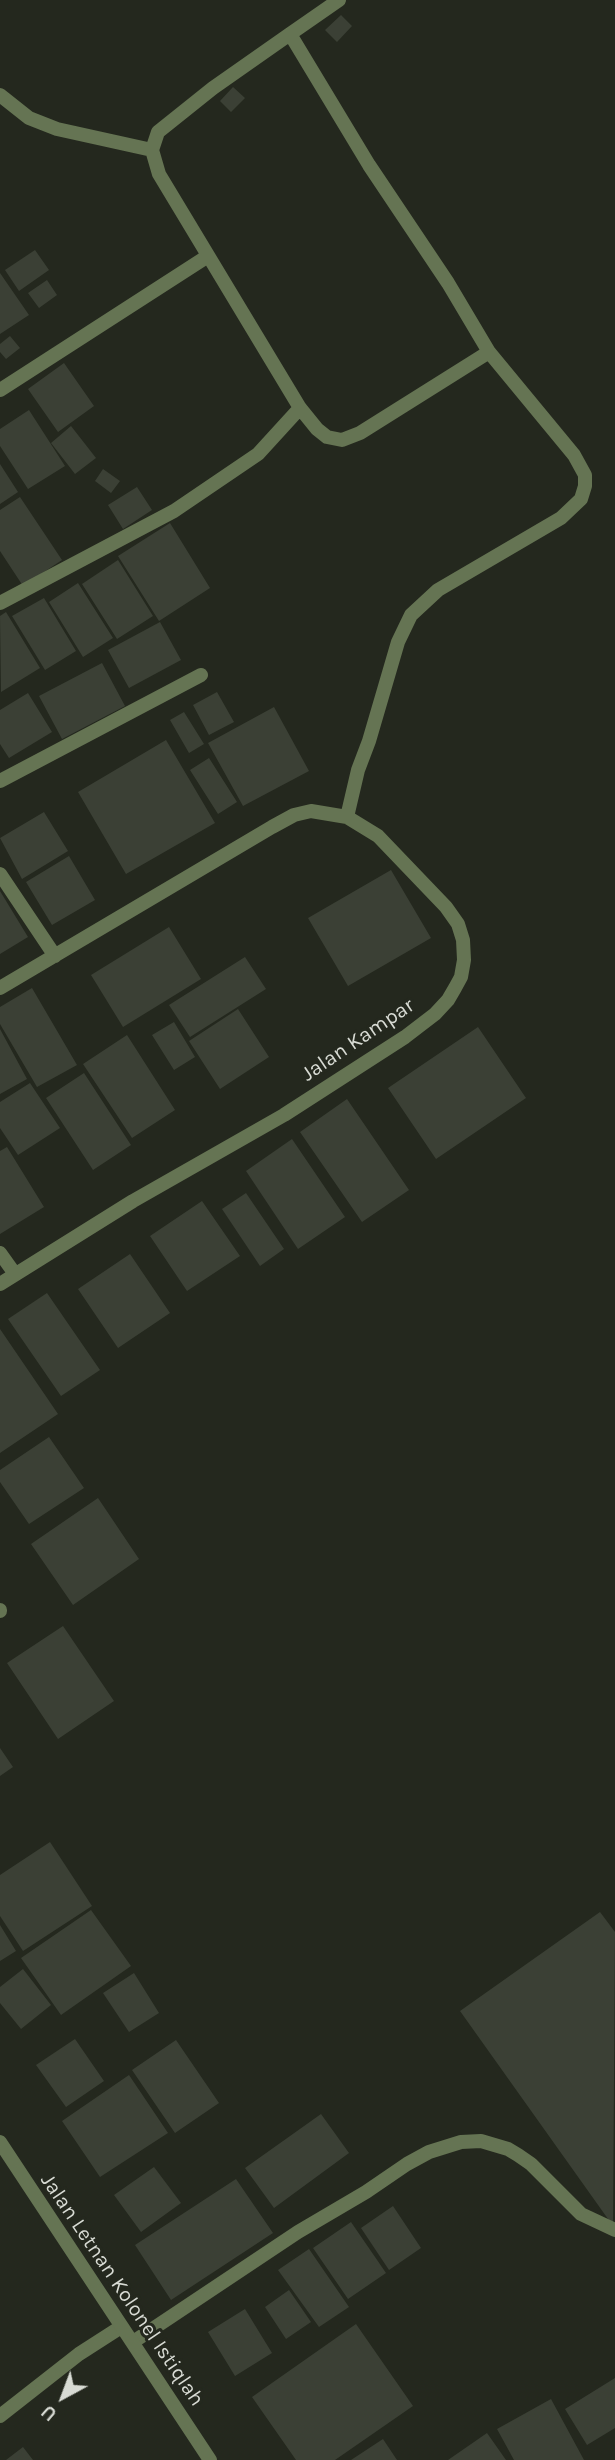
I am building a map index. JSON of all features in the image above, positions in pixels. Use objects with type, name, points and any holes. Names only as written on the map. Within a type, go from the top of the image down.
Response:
[{"type":"street","points":[[339,0],[213,88],[158,132],[152,150],[159,174],[300,408],[327,437],[342,440],[360,433],[489,352]]},
{"type":"street","points":[[290,34],[369,165],[448,284],[489,352],[574,455],[585,475],[581,499],[561,517],[439,590],[411,615],[398,642],[358,770],[347,817]]},
{"type":"street","points":[[0,95],[29,118],[57,129],[152,150]]},
{"type":"street","points":[[0,390],[208,256]]},
{"type":"street","points":[[0,603],[174,510],[258,454],[300,408]]},
{"type":"street","points":[[0,781],[201,676]]},
{"type":"street","name":"Jalan Kampar","points":[[0,988],[294,815],[311,811],[347,817],[378,836],[446,907],[458,924],[463,940],[461,977],[448,1000],[405,1037],[284,1115],[133,1201],[0,1284]]},
{"type":"street","points":[[0,874],[55,956]]},
{"type":"street","points":[[0,1253],[15,1273]]},
{"type":"street","points":[[133,2342],[298,2232],[407,2164],[429,2152],[461,2142],[481,2141],[508,2149],[531,2164],[581,2214],[615,2230]]},
{"type":"street","name":"Jalan Letnan Kolonel Istiqlah","points":[[0,2143],[210,2460]]},
{"type":"street","points":[[0,2416],[79,2354],[121,2327]]},
{"type":"building","points":[[341,15],[352,26],[337,42],[325,30]]},
{"type":"building","points":[[233,87],[245,98],[231,112],[220,101]]},
{"type":"building","points":[[35,250],[49,270],[19,291],[5,270]]},
{"type":"building","points":[[0,273],[29,315],[0,334]]},
{"type":"building","points":[[47,280],[57,295],[39,308],[28,293]]},
{"type":"building","points":[[10,336],[20,348],[6,359],[0,352],[0,344]]},
{"type":"building","points":[[64,363],[94,406],[58,432],[28,389]]},
{"type":"building","points":[[29,410],[65,466],[28,489],[0,446],[0,429]]},
{"type":"building","points":[[71,426],[96,458],[75,474],[51,443]]},
{"type":"building","points":[[0,464],[18,492],[0,504]]},
{"type":"building","points":[[103,469],[120,481],[111,493],[95,481]]},
{"type":"building","points":[[137,487],[152,510],[123,529],[108,505]]},
{"type":"building","points":[[20,497],[62,560],[23,586],[0,551],[0,510]]},
{"type":"building","points":[[170,523],[210,588],[159,621],[118,556]]},
{"type":"building","points":[[118,560],[153,616],[117,639],[82,584]]},
{"type":"building","points":[[78,583],[113,638],[83,657],[49,602]]},
{"type":"building","points":[[44,598],[76,651],[45,670],[12,616]]},
{"type":"building","points":[[6,612],[40,668],[1,692],[0,616]]},
{"type":"building","points":[[160,622],[181,660],[129,688],[108,650]]},
{"type":"building","points":[[102,663],[125,706],[62,739],[39,696]]},
{"type":"building","points":[[217,692],[234,722],[209,735],[193,705]]},
{"type":"building","points":[[28,693],[52,732],[9,758],[0,744],[0,710]]},
{"type":"building","points":[[274,707],[309,771],[243,806],[208,743]]},
{"type":"building","points":[[184,712],[204,744],[189,753],[170,720]]},
{"type":"building","points":[[166,740],[215,823],[126,874],[78,792]]},
{"type":"building","points":[[209,758],[237,802],[218,814],[190,770]]},
{"type":"building","points":[[44,812],[68,851],[22,879],[0,838]]},
{"type":"building","points":[[69,856],[95,900],[52,925],[26,882]]},
{"type":"building","points":[[391,870],[431,938],[348,986],[308,918]]},
{"type":"building","points":[[0,891],[28,937],[0,954]]},
{"type":"building","points":[[169,927],[201,979],[123,1027],[91,975]]},
{"type":"building","points":[[245,957],[266,989],[190,1037],[169,1005]]},
{"type":"building","points":[[32,988],[77,1065],[37,1087],[0,1024],[0,1007]]},
{"type":"building","points":[[238,1009],[269,1057],[220,1089],[189,1041]]},
{"type":"building","points":[[174,1022],[195,1057],[174,1070],[152,1035]]},
{"type":"building","points":[[478,1027],[526,1098],[436,1159],[388,1088]]},
{"type":"building","points":[[0,1029],[27,1079],[0,1094]]},
{"type":"building","points":[[127,1035],[175,1110],[132,1138],[83,1064]]},
{"type":"building","points":[[84,1073],[131,1145],[93,1170],[46,1098]]},
{"type":"building","points":[[30,1083],[60,1128],[18,1155],[0,1128],[0,1102]]},
{"type":"building","points":[[347,1099],[409,1190],[362,1222],[300,1132]]},
{"type":"building","points":[[292,1139],[345,1217],[298,1249],[246,1171]]},
{"type":"building","points":[[7,1147],[44,1207],[0,1234],[0,1151]]},
{"type":"building","points":[[246,1193],[284,1249],[260,1266],[222,1209]]},
{"type":"building","points":[[202,1201],[240,1256],[187,1291],[150,1236]]},
{"type":"building","points":[[130,1254],[170,1313],[118,1348],[78,1289]]},
{"type":"building","points":[[47,1293],[100,1370],[61,1396],[8,1319]]},
{"type":"building","points":[[0,1329],[58,1414],[0,1453]]},
{"type":"building","points":[[49,1437],[84,1488],[29,1524],[0,1482],[0,1470]]},
{"type":"building","points":[[98,1498],[139,1559],[73,1605],[31,1544]]},
{"type":"building","points":[[63,1626],[114,1701],[58,1739],[7,1663]]},
{"type":"building","points":[[0,1748],[13,1767],[0,1776]]},
{"type":"building","points":[[50,1842],[92,1906],[23,1951],[0,1916],[0,1875]]},
{"type":"building","points":[[91,1910],[131,1966],[61,2015],[21,1958]]},
{"type":"building","points":[[600,1912],[615,1932],[613,2226],[460,2011]]},
{"type":"building","points":[[0,1925],[16,1951],[0,1961]]},
{"type":"building","points":[[23,1969],[51,2005],[21,2029],[0,2003],[0,1987]]},
{"type":"building","points":[[134,1973],[159,2013],[129,2032],[103,1993]]},
{"type":"building","points":[[75,2039],[104,2081],[66,2107],[36,2065]]},
{"type":"building","points":[[176,2040],[219,2103],[175,2133],[132,2070]]},
{"type":"building","points":[[129,2075],[168,2133],[100,2177],[62,2121]]},
{"type":"building","points":[[321,2114],[349,2153],[274,2208],[245,2168]]},
{"type":"building","points":[[154,2167],[181,2203],[141,2232],[114,2195]]},
{"type":"building","points":[[236,2179],[273,2233],[171,2300],[135,2245]]},
{"type":"building","points":[[393,2206],[421,2248],[389,2270],[361,2228]]},
{"type":"building","points":[[351,2222],[386,2273],[348,2299],[313,2248]]},
{"type":"building","points":[[309,2249],[349,2307],[319,2327],[278,2270]]},
{"type":"building","points":[[289,2290],[311,2322],[286,2339],[265,2307]]},
{"type":"building","points":[[245,2309],[272,2353],[235,2376],[208,2332]]},
{"type":"building","points":[[356,2324],[413,2406],[335,2460],[296,2460],[252,2397]]},
{"type":"building","points":[[615,2378],[615,2428],[587,2445],[565,2409]]},
{"type":"building","points":[[551,2399],[584,2460],[514,2460],[497,2429]]},
{"type":"building","points":[[487,2433],[506,2460],[448,2460]]},
{"type":"building","points":[[383,2439],[397,2460],[351,2460]]},
{"type":"building","points":[[23,2447],[33,2460],[6,2460]]}]
